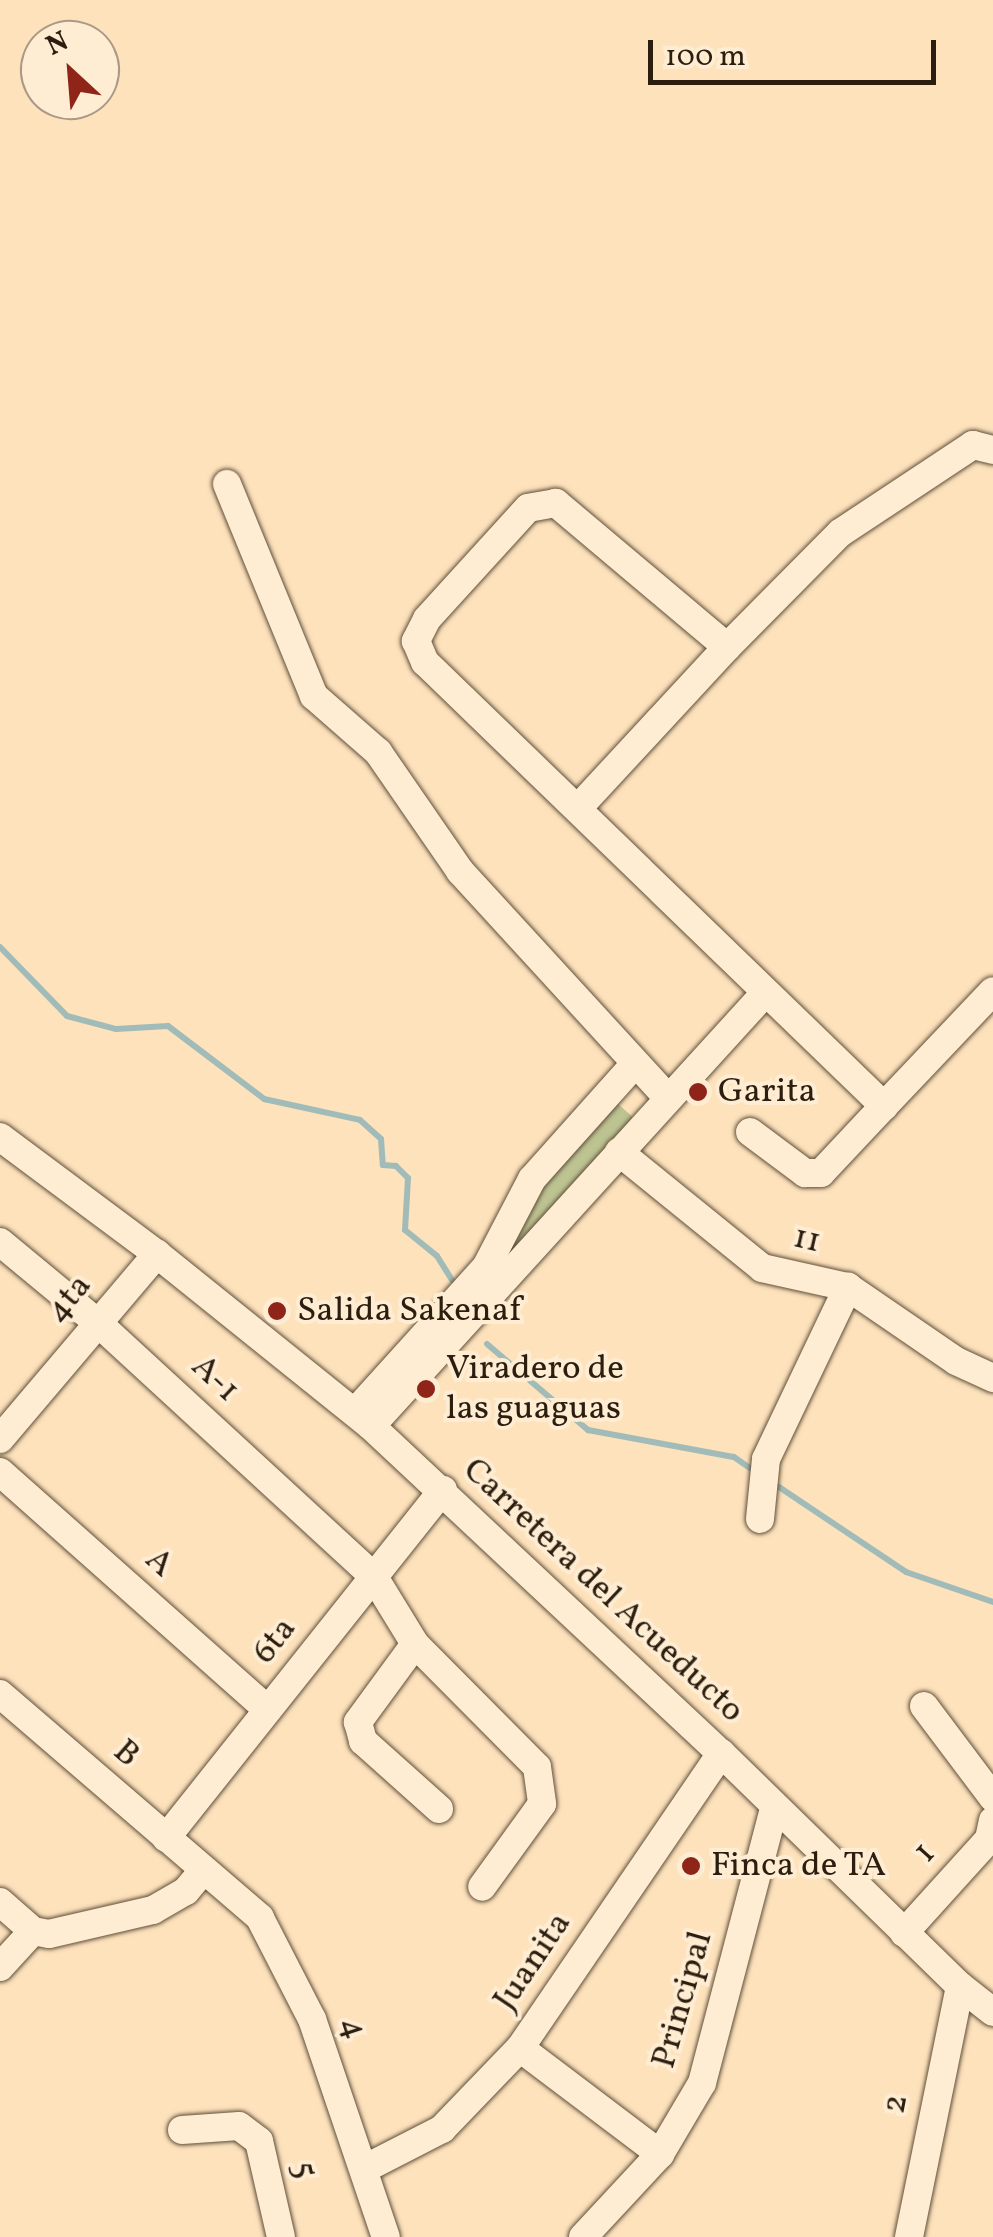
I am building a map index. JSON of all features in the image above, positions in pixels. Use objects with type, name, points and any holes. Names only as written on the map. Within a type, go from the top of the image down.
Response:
[{"type":"street","points":[[579,808],[727,647],[840,533],[973,445],[993,450]]},
{"type":"street","points":[[227,484],[314,696],[378,752],[460,872],[666,1097]]},
{"type":"street","points":[[727,647],[556,503],[528,508],[427,619],[416,641],[425,662],[884,1106]]},
{"type":"street","points":[[750,1132],[805,1174],[821,1173],[993,991]]},
{"type":"street","points":[[362,1419],[619,1152],[765,993]]},
{"type":"street","points":[[362,1419],[486,1267],[532,1180],[634,1066]]},
{"type":"street","name":"Carretera del Acueducto","points":[[0,1137],[157,1254],[362,1419],[443,1490],[904,1933],[993,2012]]},
{"type":"street","name":"11","points":[[619,1152],[762,1268],[848,1288],[956,1361],[993,1378]]},
{"type":"street","name":"A-1","points":[[0,1242],[98,1323],[374,1576],[415,1644],[538,1767],[542,1804],[482,1886]]},
{"type":"street","name":"4ta","points":[[0,1439],[157,1254]]},
{"type":"street","points":[[760,1519],[766,1459],[848,1288]]},
{"type":"street","name":"A","points":[[0,1472],[268,1710]]},
{"type":"street","name":"6ta","points":[[166,1838],[443,1490]]},
{"type":"street","points":[[415,1644],[358,1722],[363,1741],[439,1809]]},
{"type":"street","name":"B","points":[[0,1694],[204,1871]]},
{"type":"street","points":[[924,1706],[993,1798]]},
{"type":"street","name":"Juanita","points":[[364,2169],[442,2130],[520,2048],[720,1753]]},
{"type":"street","name":"Principal","points":[[583,2237],[660,2154],[702,2083],[774,1808]]},
{"type":"street","name":"1","points":[[904,1933],[989,1839],[993,1820]]},
{"type":"street","points":[[0,1902],[34,1931],[48,1934],[154,1910],[186,1890],[204,1871]]},
{"type":"street","name":"4","points":[[204,1871],[260,1918],[312,2019],[386,2237]]},
{"type":"street","points":[[0,1967],[34,1931]]},
{"type":"street","name":"2","points":[[910,2237],[960,1986]]},
{"type":"street","points":[[520,2048],[660,2154]]},
{"type":"street","name":"5","points":[[182,2130],[239,2126],[259,2140],[281,2237]]},
{"type":"green space","points":[[616,1102],[637,1121],[517,1252],[512,1250],[509,1245],[541,1182]]},
{"type":"waterway","points":[[0,947],[67,1016],[116,1029],[168,1026],[264,1099],[360,1120],[381,1139],[383,1165],[396,1166],[408,1178],[405,1230],[437,1256],[452,1280]]},
{"type":"waterway","points":[[487,1344],[588,1430],[734,1457],[750,1468]]},
{"type":"waterway","points":[[779,1487],[906,1572],[993,1602]]},
{"type":"place","name":"Garita","points":[[698,1092]]},
{"type":"place","name":"Salida Sakenaf","points":[[277,1311]]},
{"type":"place","name":"Viradero de las guaguas","points":[[426,1389]]},
{"type":"place","name":"Finca de TA","points":[[691,1866]]}]
